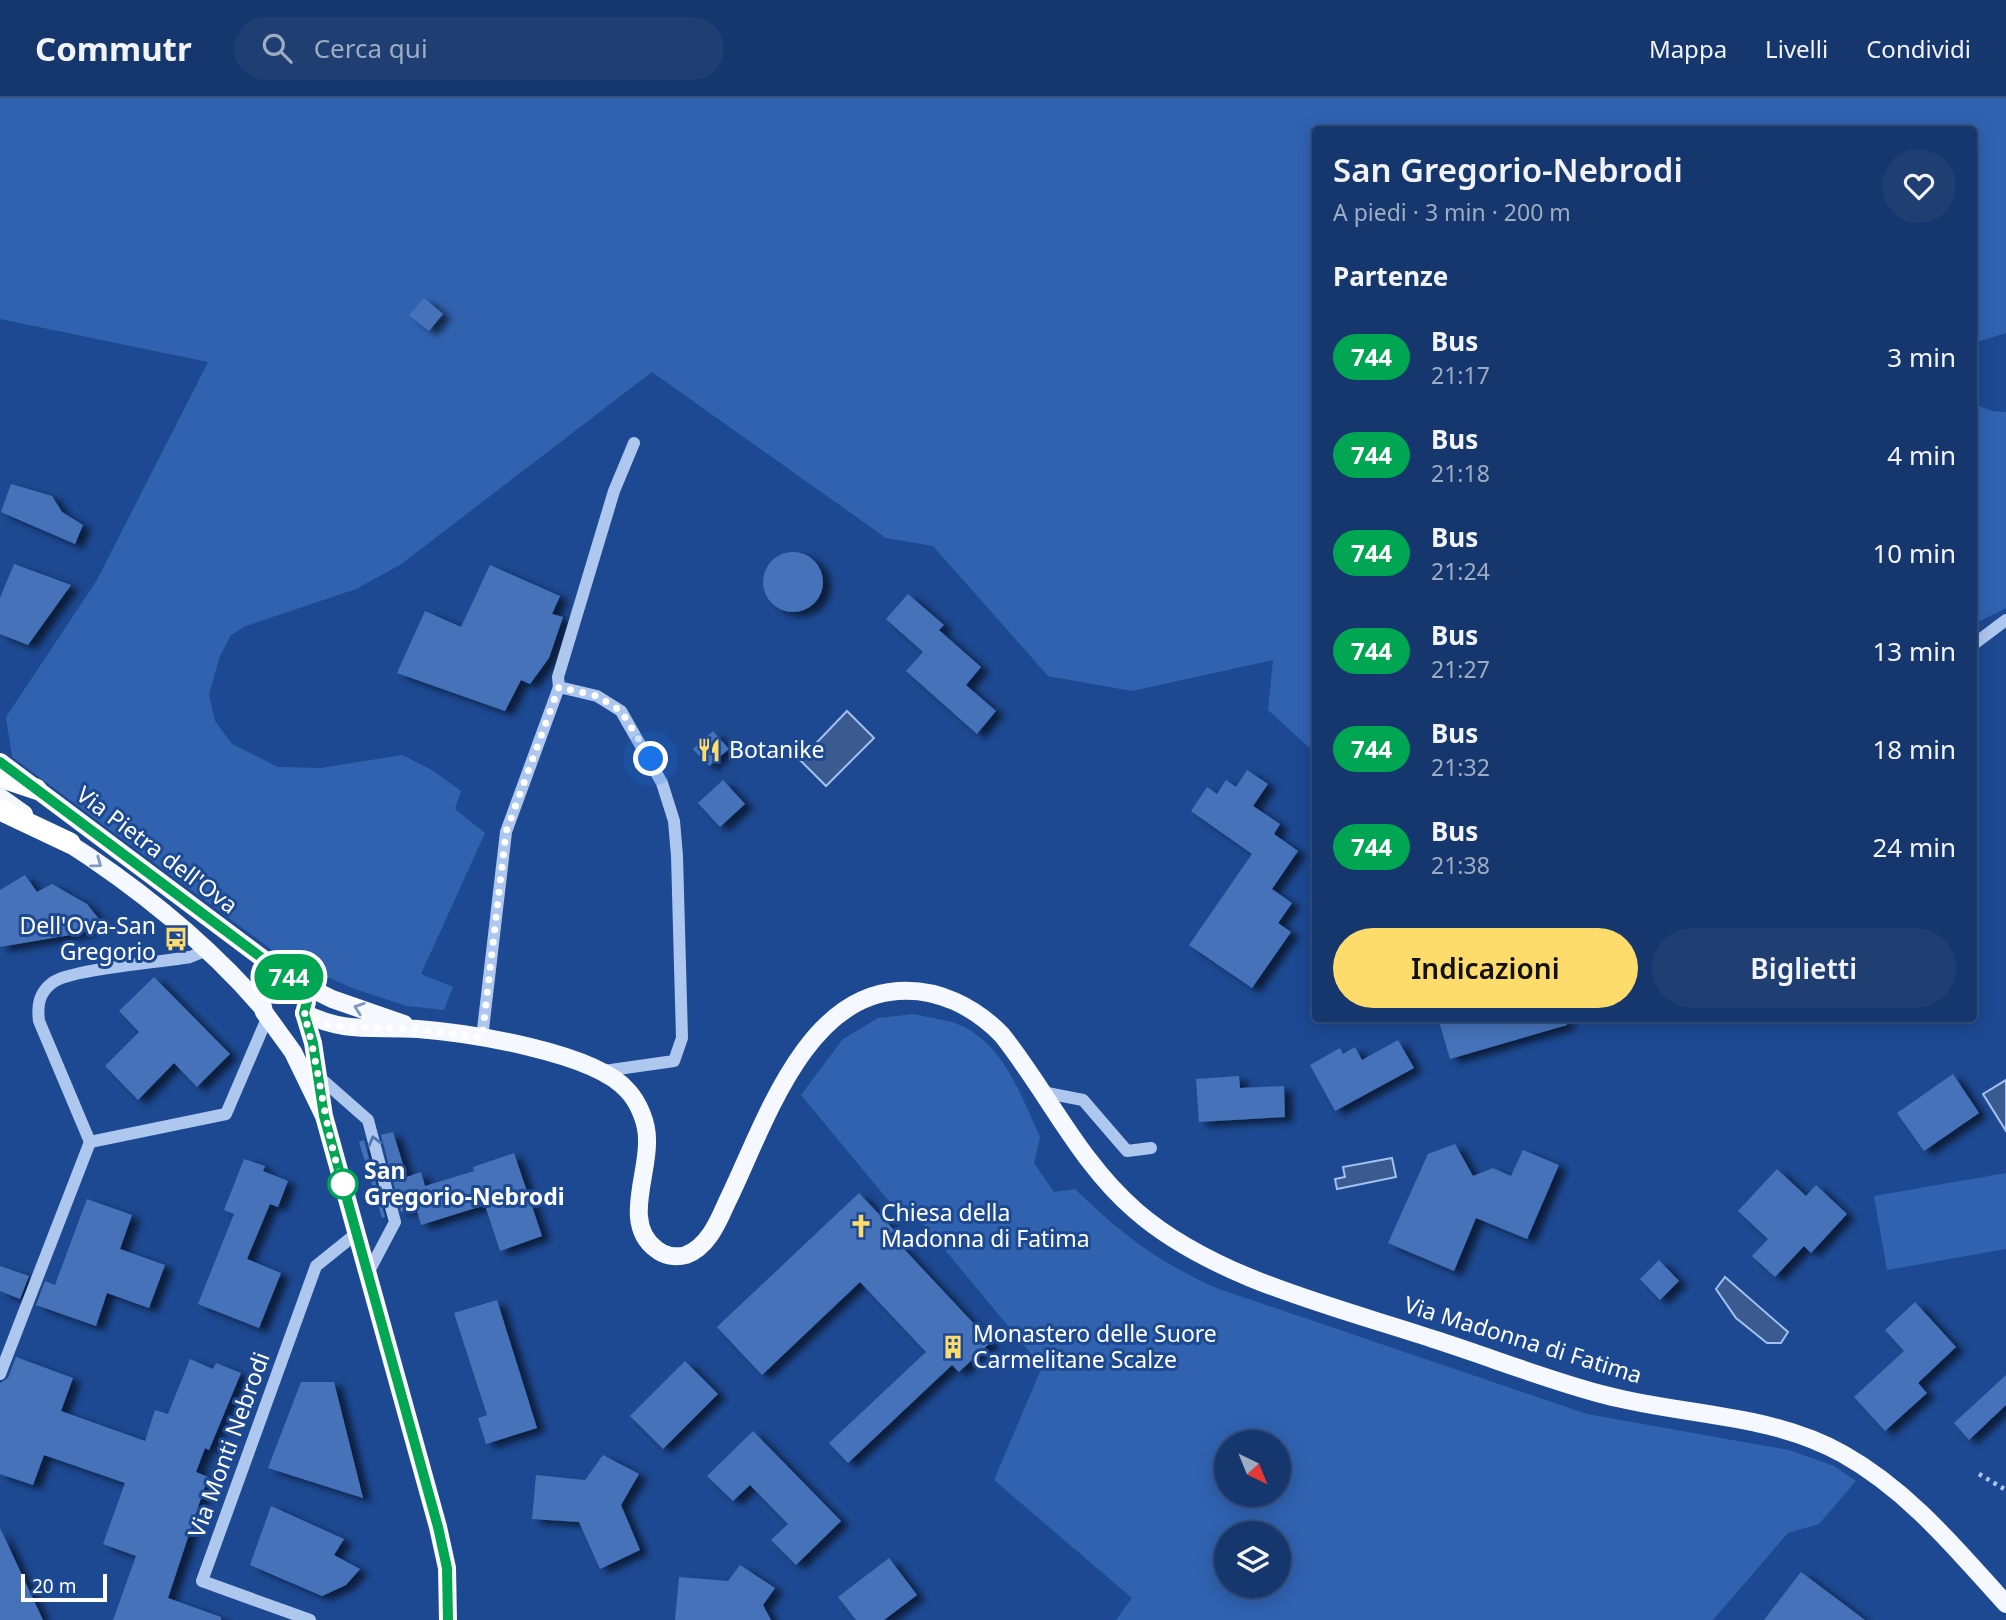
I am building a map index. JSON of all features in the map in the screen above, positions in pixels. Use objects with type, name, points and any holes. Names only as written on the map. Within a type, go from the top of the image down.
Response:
[{"type":"highway","points":[[0,777],[36,789]]},
{"type":"highway","points":[[0,810],[70,843]]},
{"type":"main road","name":"Via Pietra dell'Ova","points":[[0,762],[294,980],[332,999],[417,1029]]},
{"type":"main road","name":"Via Pietra dell'Ova","points":[[0,797],[70,843],[178,921],[210,949],[267,1014],[293,1052],[324,1116]]},
{"type":"main road","points":[[304,1013],[291,1021],[267,1014],[263,989],[269,982],[294,980],[307,1002],[304,1013],[324,1116],[438,1527],[447,1568],[448,1620]]},
{"type":"main road","name":"Via Madonna di Fatima","points":[[604,1071],[629,1091],[645,1122],[647,1151],[638,1210],[648,1243],[670,1256],[682,1256],[704,1242],[799,1056],[827,1023],[858,1002],[892,991],[910,990],[948,998],[986,1019],[1002,1035],[1063,1126],[1110,1185],[1137,1212],[1180,1242],[1265,1282],[1605,1395],[1744,1420],[1805,1436],[1842,1453],[1912,1502],[2006,1604]]},
{"type":"main road","points":[[304,1013],[330,1026],[417,1029],[482,1038],[554,1054],[604,1071]]},
{"type":"street","points":[[482,1038],[506,832],[559,687],[558,677],[614,491],[634,443]]},
{"type":"street","points":[[1977,642],[2006,620]]},
{"type":"street","points":[[559,687],[597,696],[621,711],[651,759],[674,821],[682,1038],[674,1061],[604,1071]]},
{"type":"street","points":[[0,1374],[90,1142],[39,1021],[37,1007],[41,995],[61,977],[190,957],[210,949]]},
{"type":"street","points":[[90,1142],[226,1114],[267,1014]]},
{"type":"street","points":[[318,1076],[368,1120],[395,1222],[368,1273]]},
{"type":"street","points":[[1042,1092],[1083,1100],[1127,1151],[1151,1148]]},
{"type":"street","name":"Via Monti Nebrodi","points":[[310,1620],[202,1581],[316,1266],[357,1233]]},
{"type":"path","points":[[1979,1474],[2006,1490]]},
{"type":"shaded area","points":[[0,98],[2006,98],[2006,333],[1977,342],[1977,126],[1312,126],[1312,750],[1268,710],[1273,660],[1132,691],[1048,676],[933,546],[886,538],[652,372],[400,565],[356,589],[246,626],[231,635],[220,656],[209,694],[215,721],[232,744],[278,767],[321,768],[402,755],[432,770],[461,791],[455,809],[485,833],[421,974],[453,987],[444,1010],[407,1006],[352,988],[279,955],[12,757],[6,717],[97,580],[208,362],[0,319]]},
{"type":"shaded area","points":[[1977,405],[1992,411],[2006,412],[2006,608],[1977,622]]},
{"type":"shaded area","points":[[847,711],[874,738],[826,786],[800,760]]},
{"type":"shaded area","points":[[914,1014],[952,1022],[969,1030],[997,1054],[1017,1086],[1040,1137],[1034,1163],[1054,1192],[1075,1189],[1141,1245],[1175,1267],[1216,1288],[1587,1414],[1789,1450],[1834,1466],[1856,1481],[1819,1524],[1788,1533],[1713,1620],[1116,1620],[1132,1598],[994,1480],[1042,1367],[916,1215],[907,1223],[801,1095],[843,1039],[878,1018]]},
{"type":"shaded area","points":[[2006,1080],[2006,1131],[1983,1094]]},
{"type":"shaded area","points":[[1392,1158],[1396,1177],[1337,1189],[1335,1179],[1345,1177],[1343,1167]]},
{"type":"shaded area","points":[[2006,1173],[2006,1249],[1887,1270],[1874,1196]]},
{"type":"shaded area","points":[[1725,1277],[1788,1332],[1781,1343],[1767,1343],[1736,1318],[1716,1289]]},
{"type":"building","points":[[424,298],[443,314],[429,331],[409,315]]},
{"type":"building","points":[[11,484],[52,496],[62,512],[83,525],[75,544],[1,512]]},
{"type":"building","points":[[787,552],[799,552],[818,565],[823,582],[821,594],[810,607],[799,612],[787,612],[768,599],[763,588],[763,576],[776,557]]},
{"type":"building","points":[[14,564],[71,585],[28,645],[0,634],[0,598]]},
{"type":"building","points":[[490,565],[560,596],[552,614],[563,617],[549,658],[530,684],[521,680],[505,711],[397,673],[425,611],[461,627]]},
{"type":"building","points":[[908,594],[944,625],[939,630],[981,667],[966,685],[996,711],[977,734],[906,671],[923,652],[886,619]]},
{"type":"building","points":[[713,731],[729,749],[709,766],[693,749]]},
{"type":"building","points":[[1247,770],[1268,784],[1253,806],[1280,824],[1274,834],[1298,851],[1272,889],[1292,903],[1278,923],[1291,932],[1252,988],[1189,945],[1252,854],[1191,811],[1207,787],[1217,794],[1226,780],[1236,787]]},
{"type":"building","points":[[723,780],[745,804],[720,827],[698,803]]},
{"type":"building","points":[[25,875],[37,892],[52,884],[87,904],[103,924],[82,933],[0,947],[0,890]]},
{"type":"building","points":[[154,977],[230,1054],[197,1087],[174,1063],[138,1100],[105,1066],[139,1032],[119,1011]]},
{"type":"building","points":[[1439,1022],[1567,1022],[1567,1025],[1450,1059]]},
{"type":"building","points":[[1398,1040],[1414,1068],[1335,1111],[1310,1065],[1340,1048],[1343,1054],[1355,1047],[1362,1060]]},
{"type":"building","points":[[1953,1074],[1979,1113],[1924,1151],[1897,1113]]},
{"type":"building","points":[[1239,1076],[1240,1088],[1284,1086],[1285,1117],[1199,1122],[1196,1079]]},
{"type":"building","points":[[393,1132],[407,1177],[421,1172],[425,1186],[474,1171],[473,1167],[514,1153],[542,1236],[500,1251],[485,1205],[421,1225],[416,1207],[401,1212],[381,1135]]},
{"type":"building","points":[[364,1140],[385,1217],[382,1218],[359,1142]]},
{"type":"building","points":[[1455,1144],[1473,1176],[1493,1168],[1511,1176],[1523,1150],[1559,1165],[1527,1239],[1476,1218],[1454,1271],[1388,1243],[1428,1154]]},
{"type":"building","points":[[244,1159],[265,1166],[263,1171],[288,1181],[278,1207],[270,1204],[247,1259],[281,1273],[259,1328],[198,1304],[234,1214],[224,1210]]},
{"type":"building","points":[[1777,1169],[1806,1196],[1816,1185],[1847,1214],[1811,1253],[1804,1246],[1775,1277],[1752,1256],[1768,1239],[1738,1211]]},
{"type":"building","name":"Monastero delle Suore Carmelitane Scalze","points":[[859,1193],[894,1230],[890,1234],[991,1342],[959,1372],[952,1365],[848,1463],[829,1443],[926,1352],[860,1282],[762,1375],[717,1327]]},
{"type":"building","points":[[87,1199],[132,1215],[120,1249],[165,1265],[149,1308],[107,1293],[96,1326],[36,1305],[45,1281],[55,1285]]},
{"type":"building","points":[[1659,1260],[1679,1281],[1660,1300],[1640,1279]]},
{"type":"building","points":[[0,1266],[29,1276],[20,1299],[0,1291]]},
{"type":"building","points":[[497,1300],[537,1428],[486,1444],[478,1418],[487,1415],[454,1313]]},
{"type":"building","points":[[1915,1302],[1956,1347],[1918,1383],[1927,1393],[1885,1431],[1854,1397],[1904,1351],[1885,1330]]},
{"type":"building","points":[[16,1357],[73,1378],[61,1411],[145,1441],[155,1410],[168,1414],[190,1359],[213,1369],[216,1363],[241,1373],[209,1450],[205,1448],[196,1472],[208,1477],[168,1598],[221,1617],[221,1620],[113,1620],[136,1556],[103,1544],[125,1483],[44,1455],[33,1485],[0,1474],[0,1383],[8,1378]]},
{"type":"building","points":[[685,1361],[718,1394],[663,1449],[630,1416]]},
{"type":"building","points":[[2006,1375],[2006,1405],[1969,1440],[1954,1423]]},
{"type":"building","points":[[301,1382],[334,1382],[363,1498],[268,1468]]},
{"type":"building","points":[[753,1431],[841,1521],[796,1565],[771,1540],[788,1524],[750,1485],[733,1501],[707,1476]]},
{"type":"building","points":[[603,1455],[639,1474],[621,1505],[640,1550],[600,1569],[579,1522],[532,1519],[536,1475],[585,1480]]},
{"type":"building","points":[[271,1506],[344,1539],[334,1555],[360,1569],[346,1585],[322,1596],[250,1565]]},
{"type":"building","points":[[0,1528],[43,1620],[0,1620]]},
{"type":"building","points":[[889,1558],[917,1595],[884,1620],[856,1620],[838,1597]]},
{"type":"building","points":[[740,1565],[775,1588],[763,1605],[771,1620],[675,1620],[679,1577],[728,1581]]},
{"type":"building","points":[[1801,1572],[1865,1620],[1764,1620]]},
{"type":"bus line","name":"744","points":[[0,762],[233,938],[286,976],[302,984],[307,1002],[304,1013],[313,1043],[324,1116],[438,1527],[447,1568],[448,1620]]},
{"type":"place","name":"Botanike","points":[[709,750]]},
{"type":"place","name":"Dell'Ova-San Gregorio","points":[[176,939]]},
{"type":"place","name":"San Gregorio-Nebrodi","points":[[343,1184]]},
{"type":"place","name":"Chiesa della Madonna di Fatima","points":[[861,1226]]},
{"type":"place","name":"Monastero delle Suore Carmelitane Scalze","points":[[953,1347]]},
{"type":"route","points":[[343,1184],[324,1116],[313,1043],[304,1013],[330,1026],[417,1029],[482,1038],[489,997],[506,832],[559,687],[597,696],[621,711],[651,759]]}]
